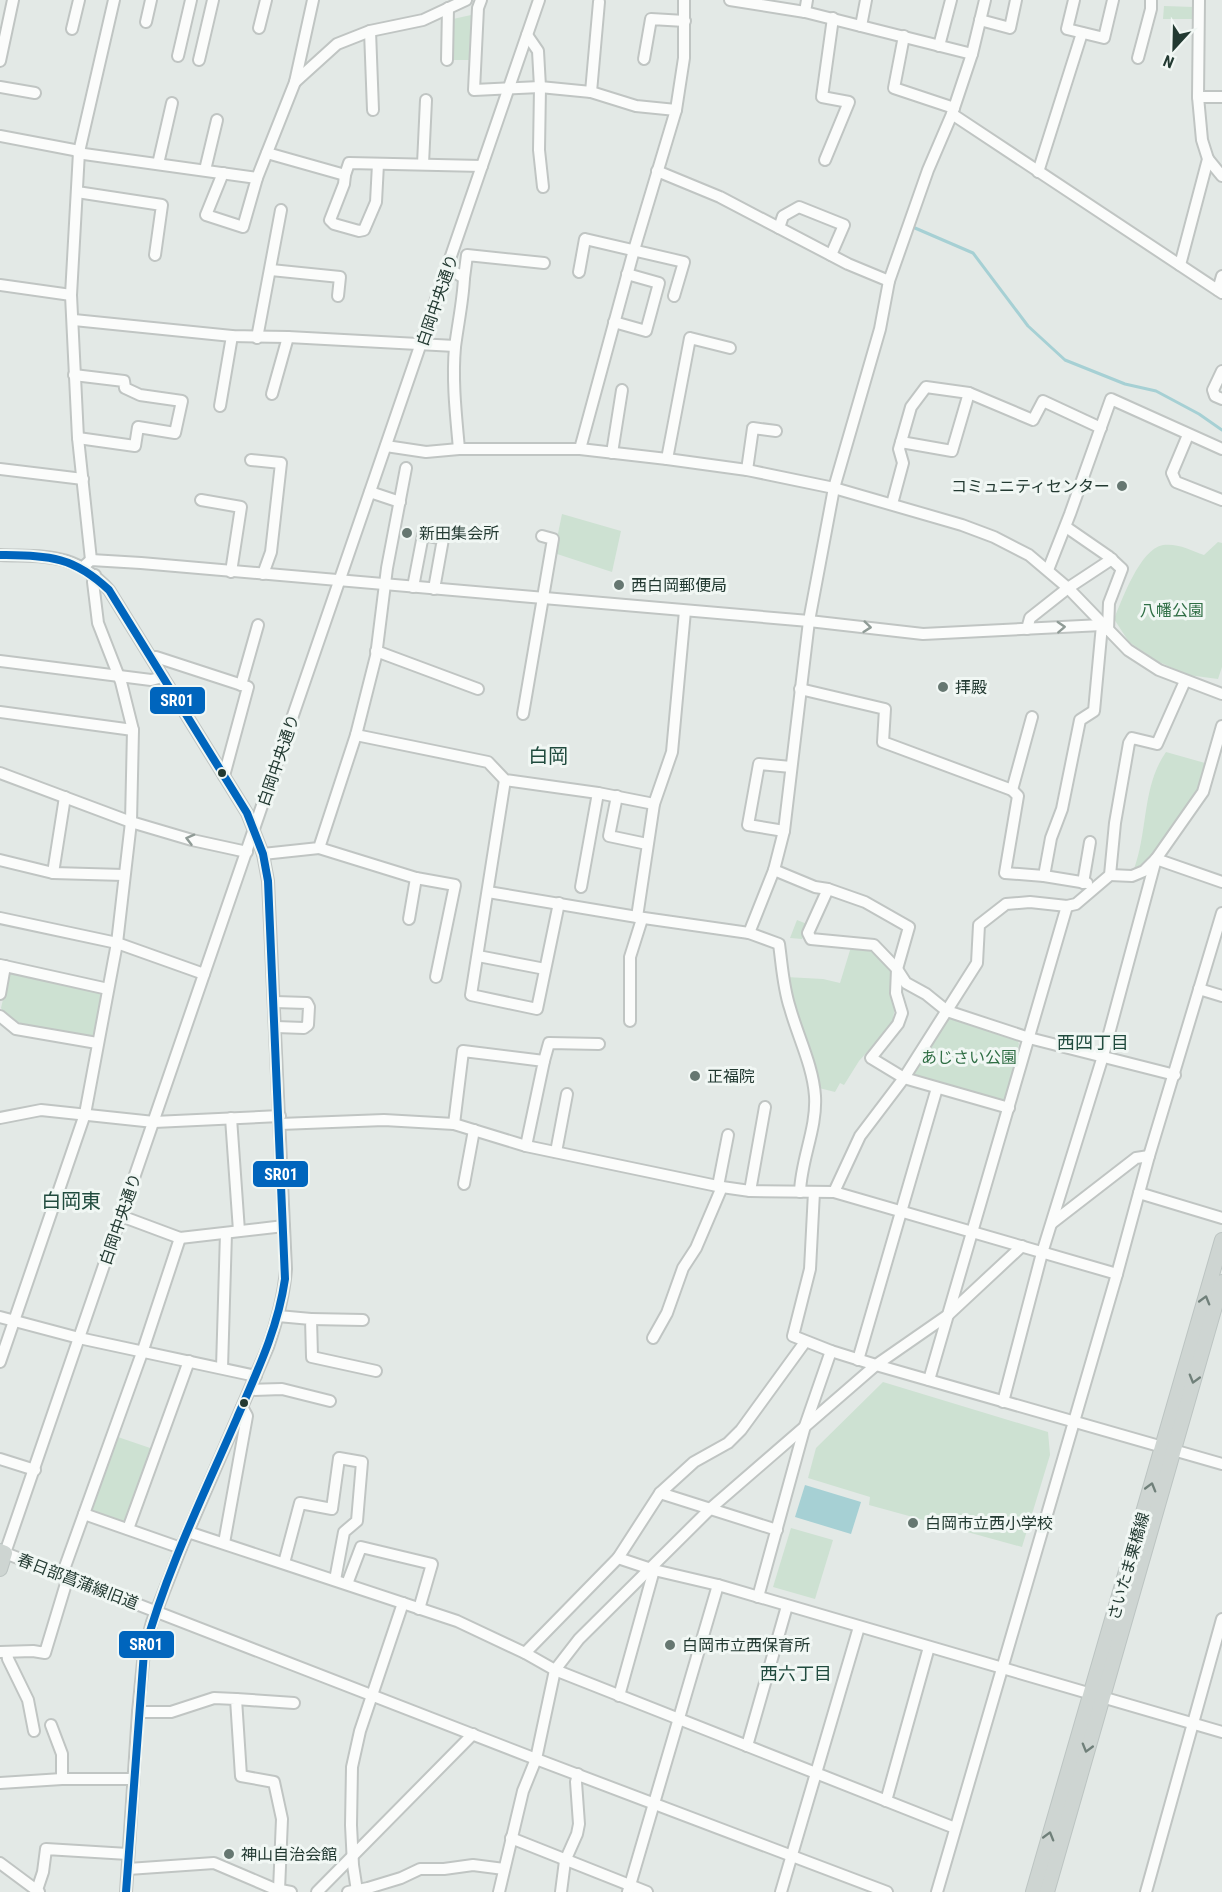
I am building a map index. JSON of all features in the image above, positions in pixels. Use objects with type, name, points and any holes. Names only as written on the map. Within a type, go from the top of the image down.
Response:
[{"type":"main road","name":"さいたま栗橋線","points":[[1168,1449],[1222,1240]]},
{"type":"main road","name":"さいたま栗橋線","points":[[1033,1892],[1096,1696],[1168,1449],[1222,1282]]},
{"type":"main road","points":[[0,1569],[3,1552]]},
{"type":"main road","name":"さいたま栗橋線","points":[[1047,1892],[1096,1696]]},
{"type":"street","points":[[0,62],[13,0]]},
{"type":"street","points":[[72,29],[79,0]]},
{"type":"street","points":[[114,0],[79,152],[71,295],[87,564],[109,590],[153,659],[246,813],[263,854],[268,881],[275,1002],[286,1269],[278,1317],[268,1347],[155,1611],[887,1892]]},
{"type":"street","points":[[146,22],[151,0]]},
{"type":"street","points":[[178,56],[191,0]]},
{"type":"street","points":[[199,60],[213,0]]},
{"type":"street","points":[[259,28],[266,0]]},
{"type":"street","points":[[223,173],[206,215],[243,227],[257,178],[295,82],[313,0]]},
{"type":"street","points":[[295,82],[323,54],[337,44],[370,31],[423,20],[466,0]]},
{"type":"street","points":[[481,0],[478,8],[474,90],[540,87],[591,92],[636,106],[676,110]]},
{"type":"street","name":"白岡中央通り","points":[[3,1552],[35,1470],[539,0]]},
{"type":"street","points":[[580,449],[627,274],[676,110],[684,58],[684,0]]},
{"type":"street","points":[[730,0],[833,18],[972,54]]},
{"type":"street","points":[[806,12],[807,0]]},
{"type":"street","points":[[861,26],[866,0]]},
{"type":"street","points":[[939,46],[951,0]]},
{"type":"street","points":[[750,933],[774,870],[784,831],[809,621],[834,488],[880,329],[889,281],[928,170],[953,111],[972,54],[985,0]]},
{"type":"street","points":[[980,20],[1010,28],[1016,0]]},
{"type":"street","points":[[1074,0],[1067,29],[1104,38],[1113,0]]},
{"type":"street","points":[[1138,58],[1151,9],[1151,0]]},
{"type":"street","points":[[1199,0],[1198,97],[1202,141],[1208,159],[1222,176]]},
{"type":"street","points":[[591,92],[598,2]]},
{"type":"street","points":[[447,60],[448,8]]},
{"type":"street","points":[[825,160],[849,102],[822,97],[833,18]]},
{"type":"street","points":[[644,59],[651,19],[685,21]]},
{"type":"street","points":[[370,31],[374,110]]},
{"type":"street","points":[[1038,172],[1082,33]]},
{"type":"street","points":[[527,35],[538,51],[539,150],[543,187]]},
{"type":"street","points":[[904,36],[894,88],[953,111],[1038,172],[1220,292],[1222,276]]},
{"type":"street","points":[[0,87],[35,93]]},
{"type":"street","points":[[1198,97],[1222,97]]},
{"type":"street","points":[[423,164],[426,100]]},
{"type":"street","points":[[159,164],[172,103]]},
{"type":"street","points":[[205,170],[217,120]]},
{"type":"street","points":[[0,136],[79,152],[257,178]]},
{"type":"street","points":[[267,153],[345,175]]},
{"type":"street","points":[[1180,265],[1208,159]]},
{"type":"street","points":[[378,164],[376,202],[364,230],[359,231],[334,224],[330,220],[344,184],[349,163],[482,166]]},
{"type":"street","points":[[657,171],[720,197],[831,255],[889,281]]},
{"type":"street","points":[[77,192],[162,205],[155,255]]},
{"type":"street","points":[[778,228],[783,216],[799,207],[844,225],[831,255]]},
{"type":"street","points":[[257,338],[281,210]]},
{"type":"street","points":[[579,272],[585,238],[684,262],[674,296]]},
{"type":"street","points":[[459,448],[454,384],[455,346],[463,301],[467,255],[544,263]]},
{"type":"street","points":[[448,268],[464,278]]},
{"type":"street","points":[[271,270],[340,277],[338,296]]},
{"type":"street","points":[[614,322],[646,331],[659,283],[627,274]]},
{"type":"street","points":[[0,285],[71,295]]},
{"type":"street","points":[[74,320],[257,338],[288,336],[455,346]]},
{"type":"street","points":[[220,406],[232,336]]},
{"type":"street","points":[[272,394],[288,336]]},
{"type":"street","points":[[667,459],[690,338],[730,348]]},
{"type":"street","points":[[1222,371],[1213,390],[1215,396],[1222,399]]},
{"type":"street","points":[[74,375],[124,381],[125,388],[140,395],[182,400],[176,433],[138,427],[135,446],[78,438]]},
{"type":"street","points":[[892,504],[903,463],[899,449],[911,407],[926,387],[969,393],[1033,420],[1043,401],[1101,428]]},
{"type":"street","points":[[612,453],[622,390]]},
{"type":"street","points":[[901,442],[952,451],[969,393]]},
{"type":"street","points":[[1048,570],[1066,527],[1111,399],[1222,449]]},
{"type":"street","points":[[747,470],[753,428],[776,431]]},
{"type":"street","points":[[1188,435],[1172,473],[1176,482],[1222,500]]},
{"type":"street","points":[[386,446],[426,452],[459,448],[580,449],[747,470],[834,488],[892,504],[962,525],[994,537],[1029,555],[1068,588],[1105,628],[1136,655],[1159,670],[1222,694]]},
{"type":"street","points":[[251,460],[280,463],[271,552],[263,574]]},
{"type":"street","points":[[319,848],[356,735],[376,651],[385,584],[406,468]]},
{"type":"street","points":[[0,469],[83,480]]},
{"type":"street","points":[[370,492],[400,502]]},
{"type":"street","points":[[201,500],[241,507],[231,572]]},
{"type":"street","points":[[1044,876],[1051,838],[1062,809],[1080,720],[1094,711],[1109,603],[1122,569],[1113,559],[1066,527]]},
{"type":"street","points":[[413,587],[423,535],[443,539],[434,589]]},
{"type":"street","points":[[523,714],[553,539],[542,537]]},
{"type":"street","points":[[0,555],[60,559],[87,564],[339,580],[923,633],[1105,628]]},
{"type":"street","points":[[1027,629],[1030,618],[1068,588],[1113,559]]},
{"type":"street","points":[[0,1362],[85,1114],[117,943],[131,822],[133,730],[119,676],[98,623],[93,582],[95,575]]},
{"type":"street","points":[[630,1021],[630,957],[640,918],[647,844],[654,804],[672,752],[685,611]]},
{"type":"street","points":[[241,685],[258,625]]},
{"type":"street","points":[[376,651],[478,688]]},
{"type":"street","points":[[153,659],[156,657],[248,687],[224,776]]},
{"type":"street","points":[[0,661],[151,681],[163,677]]},
{"type":"street","points":[[1110,875],[1115,823],[1129,743],[1132,738],[1157,744],[1185,681]]},
{"type":"street","points":[[800,689],[885,709],[883,742],[1012,790],[1018,796],[1005,873],[1044,876],[1085,883],[1090,842]]},
{"type":"street","points":[[0,712],[133,730]]},
{"type":"street","points":[[1012,790],[1032,717]]},
{"type":"street","points":[[834,1192],[860,1136],[904,1078],[976,963],[979,925],[1006,904],[1030,902],[1067,906],[1076,904],[1110,875],[1132,876],[1144,871],[1156,859],[1203,792],[1222,726]]},
{"type":"street","points":[[356,735],[488,762],[506,780],[598,792],[654,804]]},
{"type":"street","points":[[784,831],[748,825],[759,764],[791,767]]},
{"type":"street","points":[[0,774],[131,822],[192,840],[247,852]]},
{"type":"street","points":[[506,780],[471,995],[537,1009],[559,903]]},
{"type":"street","points":[[581,887],[598,792]]},
{"type":"street","points":[[616,796],[609,836],[647,844]]},
{"type":"street","points":[[53,873],[65,797]]},
{"type":"street","points":[[263,854],[319,848],[416,878],[456,885],[436,977]]},
{"type":"street","points":[[1156,859],[1222,882]]},
{"type":"street","points":[[1003,1401],[1042,1253],[1102,1056],[1156,859]]},
{"type":"street","points":[[0,860],[53,873],[124,875]]},
{"type":"street","points":[[774,870],[815,887],[828,889],[865,902],[909,927],[897,969],[896,993],[902,1013],[898,1023],[871,1058],[904,1078],[1009,1108]]},
{"type":"street","points":[[409,920],[416,878]]},
{"type":"street","points":[[828,889],[808,933],[812,939],[874,945],[897,969],[906,983],[926,994],[947,1011],[1029,1038],[1175,1075]]},
{"type":"street","points":[[488,891],[640,918],[750,933],[779,944],[788,998],[805,1050],[815,1095],[815,1119],[803,1164],[800,1192]]},
{"type":"street","points":[[929,1380],[1067,906]]},
{"type":"street","points":[[937,1892],[1117,1274],[1149,1156],[1222,913]]},
{"type":"street","points":[[0,918],[117,943],[204,974]]},
{"type":"street","points":[[477,956],[545,969]]},
{"type":"street","points":[[0,994],[2,966],[108,989]]},
{"type":"street","points":[[1199,989],[1222,996]]},
{"type":"street","points":[[275,1002],[306,1003],[309,1007],[308,1025],[304,1028],[276,1027]]},
{"type":"street","points":[[0,1016],[16,1029],[97,1043]]},
{"type":"street","points":[[526,1146],[549,1043],[599,1044]]},
{"type":"street","points":[[454,1124],[463,1051],[544,1061]]},
{"type":"street","points":[[858,1359],[936,1088]]},
{"type":"street","points":[[556,1152],[567,1094]]},
{"type":"street","points":[[750,1191],[765,1107]]},
{"type":"street","points":[[1,1121],[41,1110],[154,1122],[231,1118],[384,1120],[454,1124],[526,1146],[720,1187],[750,1191],[834,1192],[1117,1274]]},
{"type":"street","points":[[231,1118],[239,1231]]},
{"type":"street","points":[[464,1184],[474,1130]]},
{"type":"street","points":[[653,1338],[667,1313],[683,1268],[696,1248],[720,1187],[728,1135]]},
{"type":"street","points":[[1052,1223],[1136,1158],[1149,1156]]},
{"type":"street","points":[[814,1192],[810,1269],[793,1336],[876,1365],[1222,1464]]},
{"type":"street","points":[[1139,1193],[1222,1218]]},
{"type":"street","points":[[121,1216],[180,1238],[284,1226]]},
{"type":"street","points":[[222,1368],[226,1233]]},
{"type":"street","points":[[3,1652],[45,1653],[84,1515],[180,1238]]},
{"type":"street","points":[[499,1892],[524,1791],[536,1759],[555,1670],[579,1639],[652,1570],[711,1508],[876,1365],[948,1315],[1022,1246]]},
{"type":"street","points":[[0,1317],[79,1338],[256,1376]]},
{"type":"street","points":[[278,1317],[363,1320]]},
{"type":"street","points":[[311,1319],[312,1357],[376,1371]]},
{"type":"street","points":[[525,1653],[618,1558],[660,1493],[694,1462],[728,1443],[741,1430],[805,1342]]},
{"type":"street","points":[[758,1597],[805,1426],[831,1351]]},
{"type":"street","points":[[128,1529],[189,1361]]},
{"type":"street","points":[[250,1390],[282,1389],[330,1401]]},
{"type":"street","points":[[224,1544],[247,1416],[242,1407]]},
{"type":"street","points":[[284,1563],[300,1503],[332,1509],[339,1458],[362,1462],[357,1521],[344,1532],[335,1580]]},
{"type":"street","points":[[0,1459],[35,1470]]},
{"type":"street","points":[[660,1493],[777,1530]]},
{"type":"street","points":[[84,1515],[181,1548]]},
{"type":"street","points":[[188,1532],[457,1622],[525,1653],[555,1670],[955,1828]]},
{"type":"street","points":[[347,1584],[361,1547],[432,1564],[419,1609]]},
{"type":"street","name":"春日部菖蒲線旧道","points":[[3,1552],[155,1611],[144,1652],[132,1779],[126,1892]]},
{"type":"street","points":[[618,1558],[652,1570],[718,1585],[1222,1732]]},
{"type":"street","points":[[619,1695],[652,1570]]},
{"type":"street","points":[[628,1889],[718,1585]]},
{"type":"street","points":[[403,1603],[360,1731],[352,1767],[353,1856],[361,1891],[420,1869],[444,1869],[472,1865],[504,1869]]},
{"type":"street","points":[[747,1746],[788,1606]]},
{"type":"street","points":[[1146,1892],[1222,1619]]},
{"type":"street","points":[[781,1892],[859,1627]]},
{"type":"street","points":[[886,1801],[929,1647]]},
{"type":"street","points":[[3,1652],[28,1700],[34,1731]]},
{"type":"street","points":[[138,1712],[171,1712],[214,1698],[294,1703]]},
{"type":"street","points":[[236,1699],[242,1776],[274,1782],[282,1819],[279,1890]]},
{"type":"street","points":[[51,1725],[62,1754],[62,1779]]},
{"type":"street","points":[[317,1892],[473,1734]]},
{"type":"street","points":[[561,1892],[565,1861],[579,1824],[576,1782],[578,1774]]},
{"type":"street","points":[[0,1783],[62,1779],[132,1779]]},
{"type":"street","points":[[511,1838],[628,1889],[647,1892]]},
{"type":"street","points":[[0,1863],[38,1891],[46,1849],[128,1854]]},
{"type":"street","points":[[128,1869],[214,1863],[279,1890],[291,1892]]},
{"type":"street","points":[[254,1880],[254,1892]]},
{"type":"green space","points":[[1164,6],[1194,7],[1194,19],[1163,19]]},
{"type":"green space","points":[[471,15],[469,60],[450,60],[453,19]]},
{"type":"green space","points":[[562,514],[621,531],[612,572],[554,553]]},
{"type":"green space","name":"八幡公園","points":[[1218,542],[1222,543],[1222,667],[1218,679],[1188,675],[1157,661],[1129,642],[1114,619],[1139,565],[1155,549],[1163,545],[1173,545],[1204,555]]},
{"type":"green space","points":[[1166,752],[1205,763],[1198,791],[1144,868],[1134,869],[1153,779]]},
{"type":"green space","points":[[797,920],[807,924],[802,939],[790,938]]},
{"type":"green space","points":[[851,947],[870,949],[895,973],[895,1007],[892,1024],[859,1061],[844,1085],[840,1083],[835,1092],[819,1088],[792,1007],[786,977],[823,979],[840,983]]},
{"type":"green space","points":[[13,970],[99,990],[102,993],[94,1035],[91,1038],[28,1026],[7,1015],[1,1008],[9,974]]},
{"type":"green space","name":"あじさい公園","points":[[948,1016],[1016,1036],[1019,1044],[1005,1103],[909,1076]]},
{"type":"green space","points":[[883,1382],[1048,1432],[1050,1455],[1022,1547],[869,1505],[870,1497],[808,1478],[816,1448]]},
{"type":"green space","points":[[115,1436],[153,1449],[127,1523],[89,1509]]},
{"type":"green space","points":[[791,1528],[833,1540],[815,1599],[773,1587]]},
{"type":"water","points":[[805,1485],[861,1502],[851,1534],[795,1517]]},
{"type":"waterway","points":[[915,228],[973,253],[1028,326],[1065,360],[1125,384],[1156,391],[1199,414],[1222,430]]},
{"type":"transit line","name":"SR01","points":[[0,555],[46,557],[59,560],[83,570],[109,590],[247,813],[263,854],[268,881],[285,1279],[266,1350],[174,1562],[144,1652],[126,1892]]},
{"type":"place","name":"コミュニティセンター","points":[[1122,486]]},
{"type":"place","name":"新田集会所","points":[[407,533]]},
{"type":"place","name":"西白岡郵便局","points":[[619,585]]},
{"type":"place","name":"拝殿","points":[[943,687]]},
{"type":"place","name":"正福院","points":[[695,1076]]},
{"type":"place","name":"白岡市立西小学校","points":[[913,1523]]},
{"type":"place","name":"白岡市立西保育所","points":[[670,1645]]},
{"type":"place","name":"神山自治会館","points":[[229,1854]]},
{"type":"district","name":"白岡","points":[[548,756]]},
{"type":"district","name":"西四丁目","points":[[1093,1043]]},
{"type":"district","name":"白岡東","points":[[71,1201]]},
{"type":"district","name":"西六丁目","points":[[796,1674]]}]
